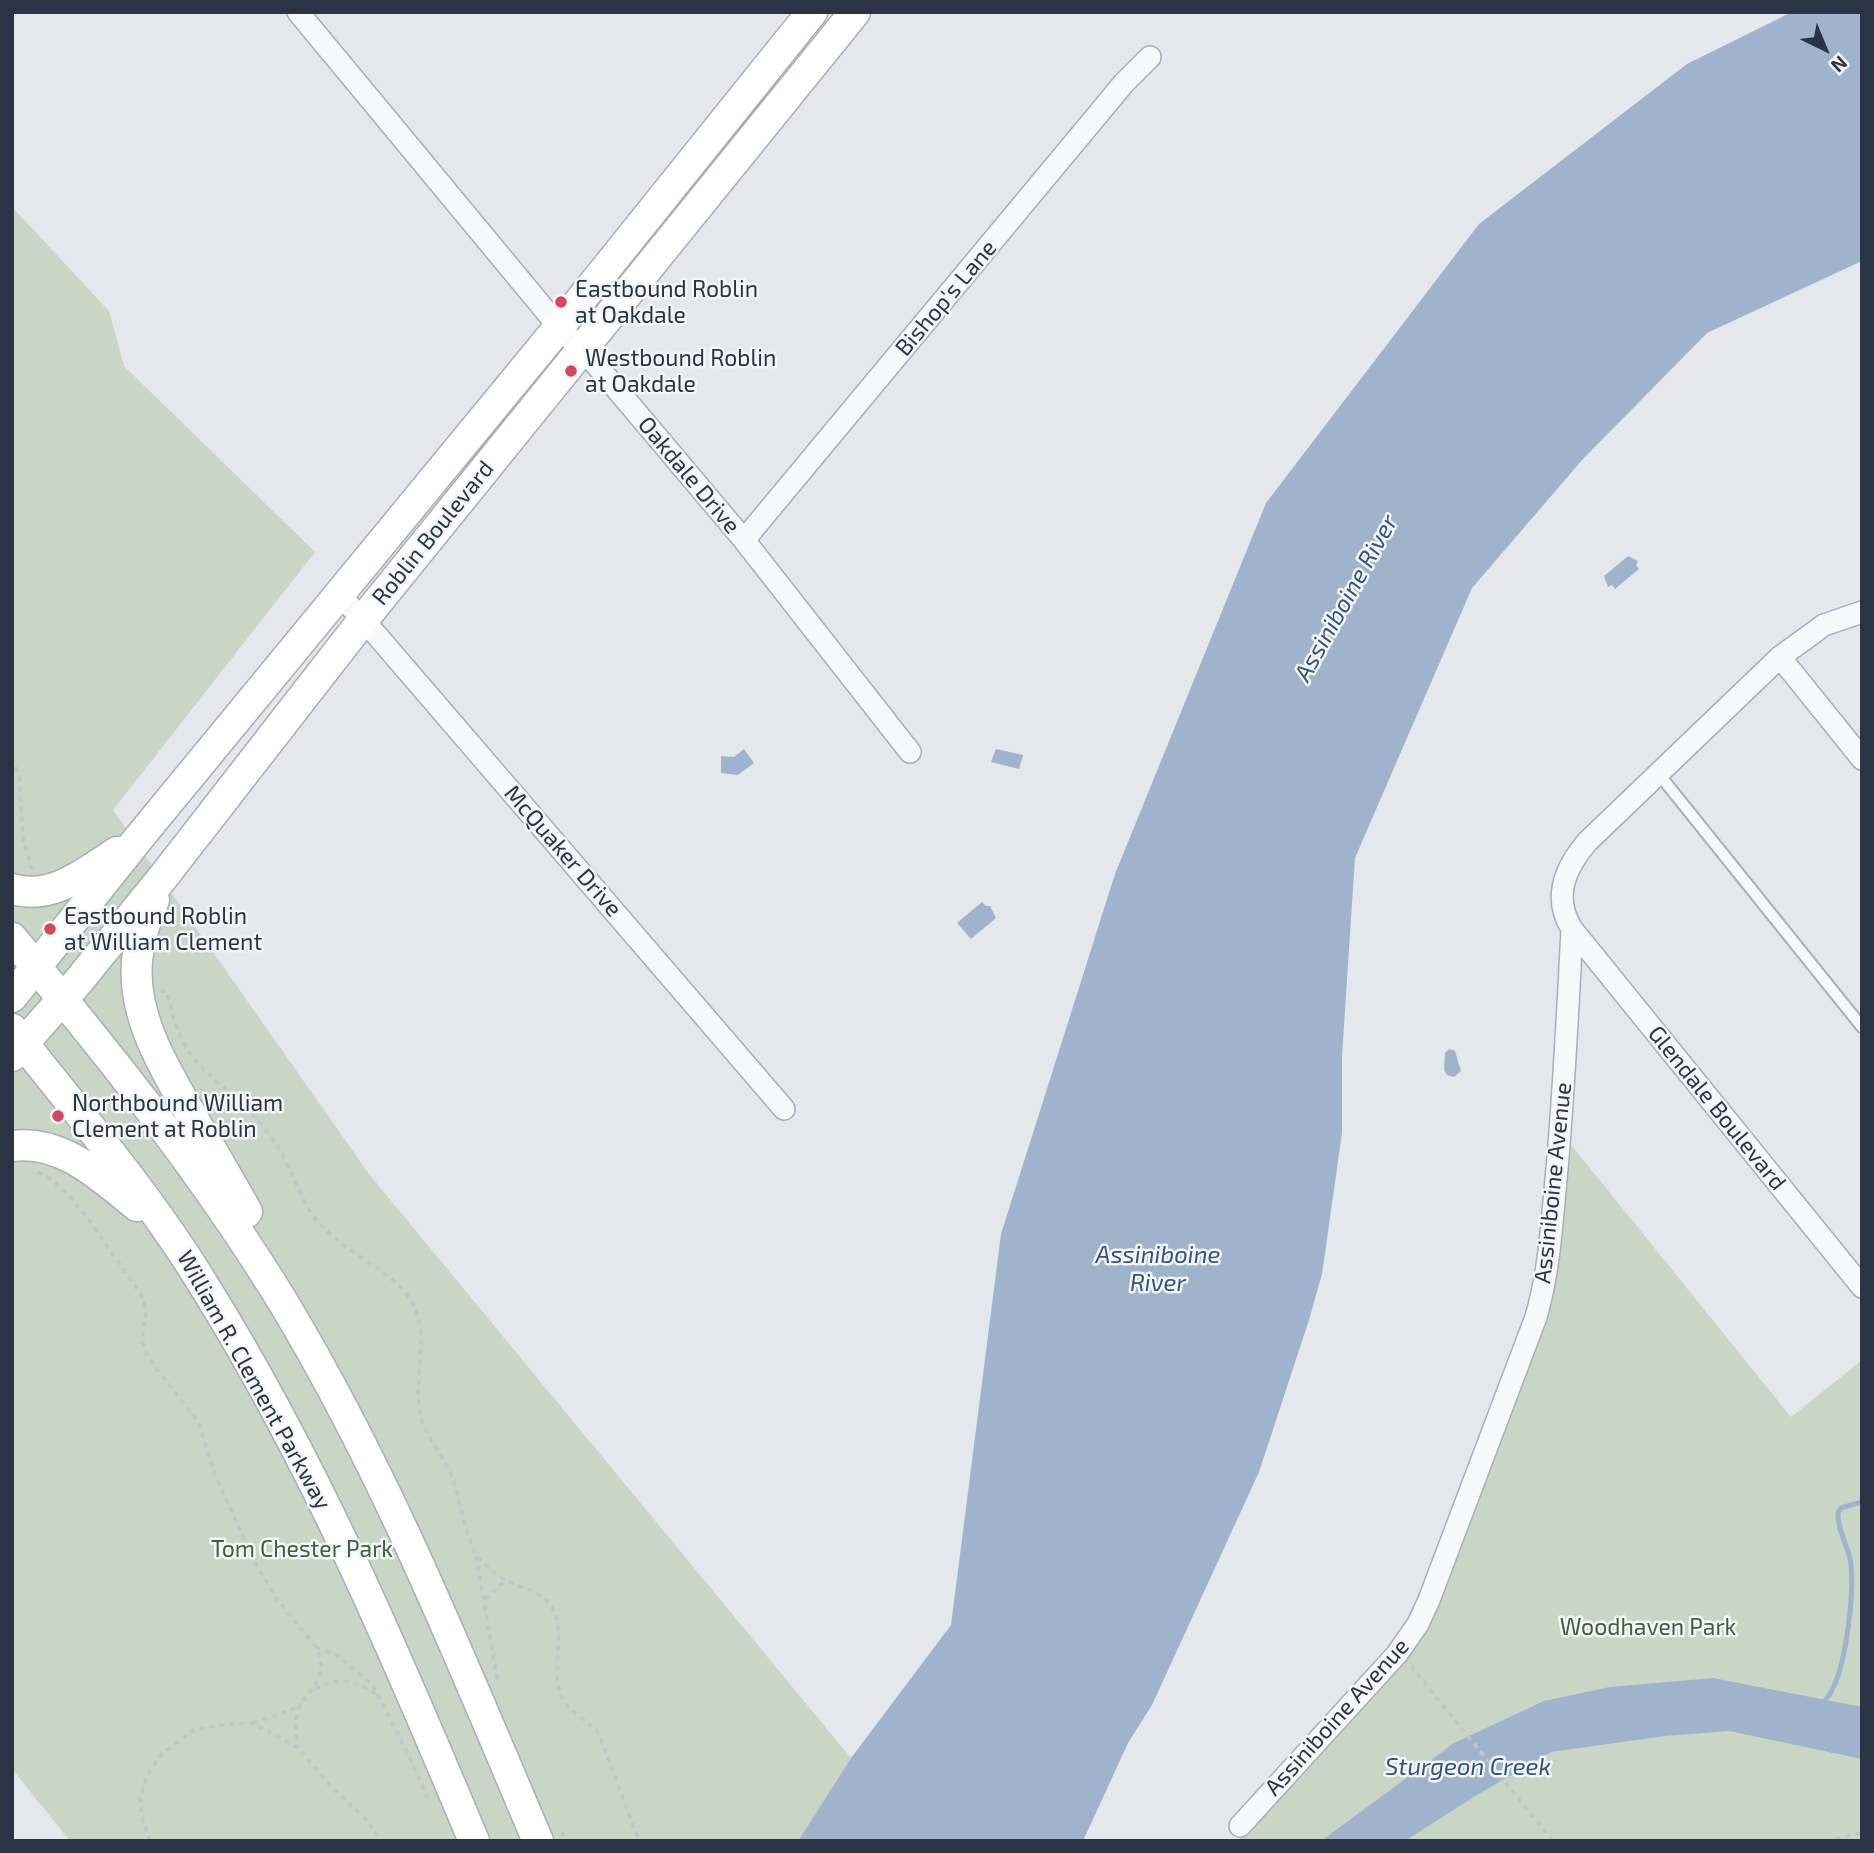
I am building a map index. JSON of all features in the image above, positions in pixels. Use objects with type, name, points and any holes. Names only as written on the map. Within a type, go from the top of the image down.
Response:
[{"type":"main road","name":"Roblin Boulevard","points":[[12,997],[138,839],[559,327],[812,12]]},
{"type":"main road","name":"Roblin Boulevard","points":[[16,1043],[63,999],[164,876],[363,620],[855,12]]},
{"type":"main road","points":[[24,891],[66,884],[138,839]]},
{"type":"main road","points":[[164,876],[141,939],[137,962],[139,992],[149,1033],[169,1076],[261,1236],[274,1288]]},
{"type":"main road","points":[[12,938],[63,999],[207,1185],[274,1288],[343,1409],[400,1522],[537,1841]]},
{"type":"main road","name":"William R. Clement Parkway","points":[[16,1043],[106,1145],[170,1233],[268,1396],[350,1555],[474,1841]]},
{"type":"main road","points":[[12,1146],[43,1147],[66,1155],[87,1167],[170,1233]]},
{"type":"street","name":"Oakdale Drive","points":[[298,12],[559,327],[581,348],[744,540],[910,752]]},
{"type":"street","name":"Bishop's Lane","points":[[744,540],[1124,83],[1150,57]]},
{"type":"street","name":"McQuaker Drive","points":[[339,594],[784,1109]]},
{"type":"street","name":"Assiniboine Avenue","points":[[1246,1818],[1396,1654],[1418,1624],[1536,1317],[1543,1290],[1560,1131],[1572,929],[1564,914],[1561,895],[1562,884],[1572,862],[1587,842],[1780,657],[1824,625],[1862,612]]},
{"type":"street","points":[[1780,657],[1862,759]]},
{"type":"street","name":"Glendale Boulevard","points":[[1572,929],[1862,1287]]},
{"type":"lane","points":[[1658,773],[1862,1027]]},
{"type":"path","points":[[12,758],[19,775],[23,839],[31,862],[24,891]]},
{"type":"path","points":[[139,992],[167,990],[171,1010],[188,1049],[209,1074],[248,1109],[271,1138],[279,1149],[303,1202],[319,1224],[340,1243],[382,1273],[407,1295],[414,1307],[420,1332],[417,1379],[419,1413],[423,1426],[448,1467],[475,1554],[485,1598],[498,1684]]},
{"type":"path","points":[[35,1171],[51,1179],[82,1212],[142,1296],[145,1312],[142,1340],[147,1356],[199,1423],[215,1475],[254,1563],[276,1598],[316,1647],[320,1657],[320,1669],[314,1689],[297,1713],[298,1748]]},
{"type":"path","points":[[475,1554],[506,1580],[540,1595],[554,1612],[560,1695],[572,1711],[599,1734],[639,1841]]},
{"type":"path","points":[[485,1598],[506,1580]]},
{"type":"path","points":[[316,1647],[338,1656],[372,1684],[430,1803]]},
{"type":"path","points":[[1396,1654],[1411,1666],[1553,1841]]},
{"type":"path","points":[[314,1689],[330,1682],[345,1681],[360,1684],[377,1695]]},
{"type":"path","points":[[149,1841],[140,1798],[148,1775],[163,1753],[194,1730],[252,1723],[289,1711],[303,1703]]},
{"type":"path","points":[[252,1723],[298,1748],[331,1787],[363,1816],[383,1841]]},
{"type":"path","points":[[1826,1841],[1862,1833]]},
{"type":"green space","name":"Tom Chester Park","points":[[12,207],[109,311],[124,366],[315,552],[113,810],[369,1174],[851,1758],[798,1841],[70,1841],[12,1769]]},
{"type":"green space","name":"Woodhaven Park","points":[[1560,1131],[1791,1417],[1862,1360],[1862,1841],[1240,1841],[1240,1826],[1397,1654],[1536,1318]]},
{"type":"water","name":"Assiniboine River","points":[[1792,12],[1862,12],[1862,261],[1707,333],[1583,459],[1472,588],[1355,858],[1342,1056],[1342,1133],[1322,1274],[1309,1320],[1259,1472],[1152,1705],[1128,1743],[1083,1841],[798,1841],[851,1758],[951,1625],[1001,1234],[1115,874],[1266,503],[1479,224],[1687,64]]},
{"type":"water","points":[[1628,556],[1638,561],[1636,565],[1639,569],[1615,589],[1612,585],[1608,587],[1604,576]]},
{"type":"water","points":[[744,749],[754,763],[738,775],[721,773],[721,756],[734,757]]},
{"type":"water","points":[[996,749],[1023,755],[1019,769],[991,762]]},
{"type":"water","points":[[982,902],[990,906],[996,918],[971,939],[957,923]]},
{"type":"water","points":[[1449,1049],[1455,1051],[1461,1071],[1454,1077],[1447,1075],[1444,1070],[1445,1053]]},
{"type":"water","name":"Sturgeon Creek","points":[[1713,1678],[1862,1707],[1862,1759],[1729,1731],[1665,1736],[1551,1752],[1405,1841],[1321,1841],[1454,1743],[1544,1701],[1610,1687]]},
{"type":"waterway","points":[[1821,1705],[1830,1694],[1841,1665],[1850,1612],[1851,1565],[1839,1526],[1838,1513],[1841,1508],[1862,1502]]},
{"type":"place","name":"Eastbound Roblin at Oakdale","points":[[561,302]]},
{"type":"place","name":"Westbound Roblin at Oakdale","points":[[571,371]]},
{"type":"place","name":"Eastbound Roblin at William Clement","points":[[50,929]]},
{"type":"place","name":"Northbound William Clement at Roblin","points":[[58,1116]]}]
